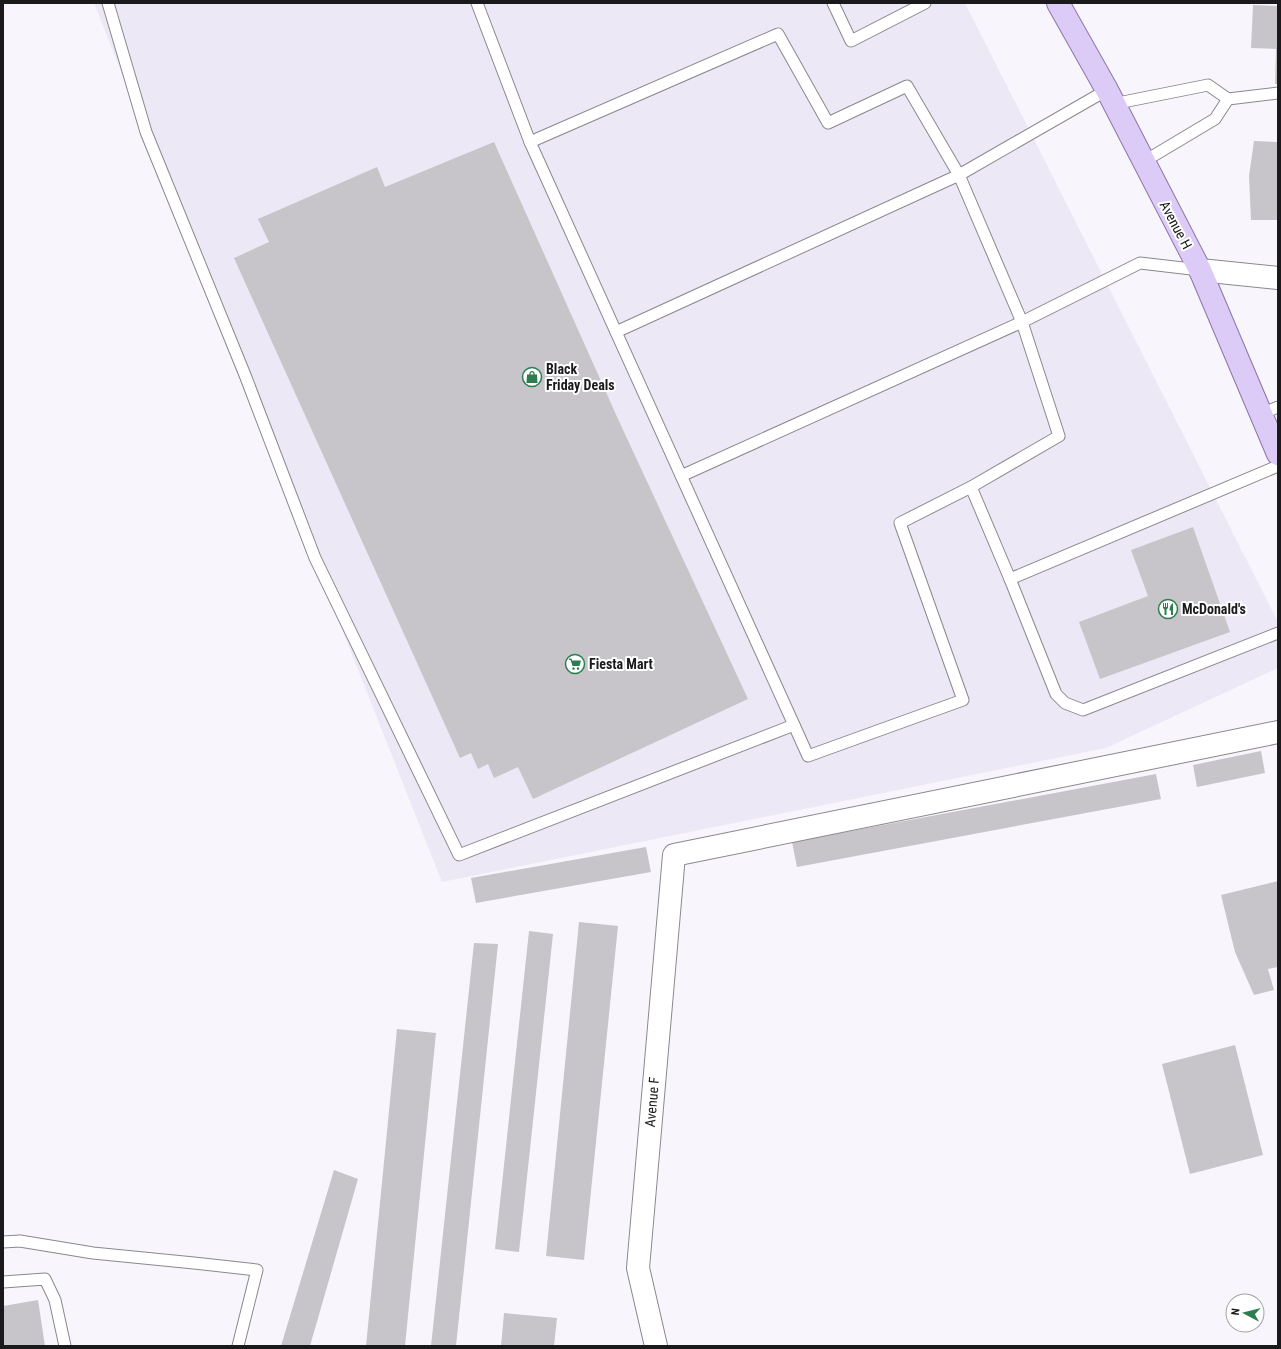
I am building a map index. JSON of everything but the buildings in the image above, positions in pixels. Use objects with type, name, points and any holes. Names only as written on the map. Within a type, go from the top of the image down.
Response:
[{"type":"main road","name":"Avenue H","points":[[1058,3],[1110,97],[1200,270],[1270,411],[1278,454]]},
{"type":"street","points":[[1200,270],[1278,278]]},
{"type":"street","name":"Avenue F","points":[[656,1346],[638,1268],[674,855],[1278,732]]},
{"type":"lane","points":[[108,3],[146,132],[245,375],[315,558],[459,855],[794,725]]},
{"type":"lane","points":[[477,3],[530,142],[808,756],[964,700],[900,523],[971,487],[1059,436],[1022,322],[959,176],[906,86],[828,124],[778,34],[530,142]]},
{"type":"lane","points":[[833,3],[851,41],[925,3]]},
{"type":"lane","points":[[616,332],[959,176],[1110,97],[1208,85],[1228,99],[1278,93]]},
{"type":"lane","points":[[1143,162],[1215,119],[1228,99]]},
{"type":"lane","points":[[681,476],[1022,322],[1140,264],[1200,270]]},
{"type":"lane","points":[[1010,579],[1278,466]]},
{"type":"lane","points":[[971,487],[1056,694],[1065,703],[1083,710],[1278,633]]},
{"type":"lane","points":[[3,1242],[20,1241],[93,1254],[194,1262],[257,1270],[238,1346]]},
{"type":"lane","points":[[3,1282],[45,1279],[55,1300],[65,1346]]},
{"type":"shaded area","points":[[94,3],[965,3],[1278,622],[1278,668],[1106,748],[442,882]]},
{"type":"place","name":"Black Friday Deals","points":[[532,377]]},
{"type":"place","name":"McDonald's","points":[[1168,609]]},
{"type":"place","name":"Fiesta Mart","points":[[575,664]]}]
